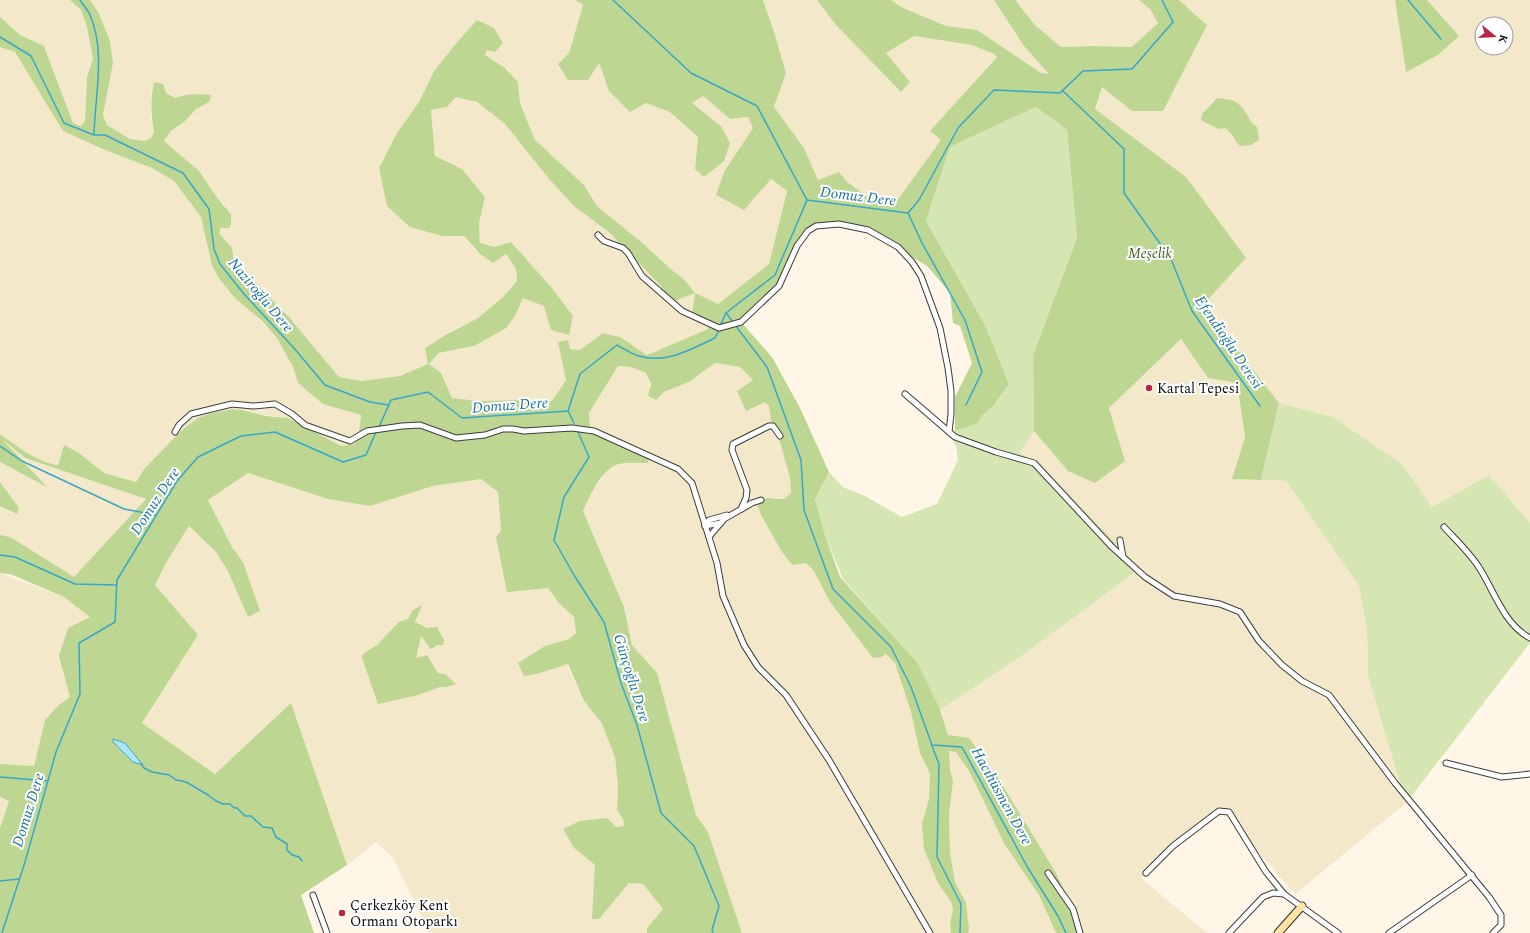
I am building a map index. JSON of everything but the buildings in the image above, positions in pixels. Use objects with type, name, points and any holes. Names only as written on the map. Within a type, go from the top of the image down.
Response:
[{"type":"street","points":[[598,235],[604,241],[623,248],[628,253],[642,276],[682,311],[719,328],[741,322],[779,286],[797,246],[808,231],[816,226],[840,224],[868,230],[898,247],[912,262],[921,276],[940,328],[948,368],[951,391],[949,432]]},
{"type":"street","points":[[905,394],[954,437],[996,452],[1034,463],[1123,557],[1145,577],[1174,596],[1220,604],[1240,612],[1259,641],[1282,665],[1302,681],[1329,695],[1395,783],[1472,875],[1501,914],[1501,925],[1493,933]]},
{"type":"street","points":[[175,432],[179,425],[191,414],[232,404],[253,406],[275,404],[292,414],[305,425],[350,441],[367,431],[420,425],[456,438],[485,435],[503,429],[524,431],[572,428],[594,431],[678,470],[692,483],[717,563],[723,596],[744,646],[758,667],[786,695],[829,760],[930,933]]},
{"type":"street","points":[[741,509],[746,498],[747,490],[732,450],[733,444],[769,426],[773,426],[780,436]]},
{"type":"street","points":[[705,526],[709,520],[733,513],[761,500]]},
{"type":"street","points":[[709,537],[721,523],[733,513]]},
{"type":"street","points":[[705,526],[721,523]]},
{"type":"street","points":[[1444,527],[1480,569],[1495,599],[1510,621],[1523,634],[1530,638]]},
{"type":"street","points":[[1120,540],[1123,557]]},
{"type":"street","points":[[1446,763],[1502,777],[1530,774]]},
{"type":"street","points":[[1146,874],[1173,846],[1219,810],[1229,812],[1266,872],[1284,894],[1338,933]]},
{"type":"street","points":[[1048,873],[1073,909],[1080,933]]},
{"type":"street","points":[[1390,933],[1472,875]]},
{"type":"street","points":[[1230,933],[1263,897],[1273,893],[1284,894]]},
{"type":"street","points":[[313,895],[327,933]]},
{"type":"street","points":[[1278,933],[1302,906]]},
{"type":"shaded area","points":[[0,0],[70,0],[81,10],[88,30],[93,59],[87,77],[85,121],[81,126],[73,123],[44,46],[20,35],[0,17]]},
{"type":"shaded area","points":[[90,0],[575,0],[583,5],[569,53],[559,64],[599,63],[609,91],[670,111],[698,137],[695,169],[721,126],[692,103],[703,96],[730,119],[749,117],[753,128],[725,170],[771,179],[787,191],[769,264],[718,304],[708,329],[694,335],[647,355],[618,336],[603,333],[580,350],[570,349],[566,380],[552,401],[537,404],[516,400],[479,401],[452,398],[441,373],[429,364],[400,376],[361,381],[339,377],[288,316],[246,273],[235,266],[232,248],[219,233],[231,213],[218,199],[199,171],[164,141],[171,131],[184,122],[196,108],[209,102],[183,95],[175,98],[166,93],[154,82],[151,93],[151,119],[154,132],[151,138],[144,141],[130,139],[107,125],[103,115],[113,63],[110,41]],"holes":[[[477,20],[487,49],[485,55],[505,68],[518,82],[520,103],[535,140],[584,185],[597,206],[685,280],[695,293],[669,302],[661,286],[610,233],[579,210],[549,179],[505,124],[477,102],[456,97],[447,107],[431,110],[435,156],[462,169],[485,197],[479,223],[480,243],[494,247],[511,242],[552,288],[573,316],[523,297],[515,316],[472,347],[440,353],[429,363],[425,348],[451,331],[478,318],[504,296],[517,281],[516,269],[506,254],[493,263],[476,251],[464,236],[442,236],[397,133],[419,102],[434,71]]]},
{"type":"shaded area","points":[[763,0],[817,0],[836,25],[901,92],[910,82],[886,53],[914,36],[972,45],[994,54],[997,57],[931,131],[941,140],[897,202],[872,200],[846,182],[818,180],[804,148],[774,107],[786,73]]},
{"type":"shaded area","points":[[891,0],[994,0],[1024,46],[1050,74],[1041,73],[977,30],[946,26],[901,7]]},
{"type":"shaded area","points":[[1015,0],[1139,0],[1150,9],[1158,23],[1132,47],[1061,47],[1036,26]]},
{"type":"shaded area","points":[[1179,0],[1395,0],[1406,72],[1459,36],[1427,0],[1530,0],[1530,523],[1489,475],[1432,507],[1402,464],[1333,417],[1279,403],[1203,305],[1246,258],[1095,109],[1102,87],[1132,111],[1207,25]],"holes":[[[1217,98],[1257,127],[1233,139],[1230,132],[1225,128],[1218,129],[1202,114]]]},
{"type":"shaded area","points":[[0,47],[15,51],[63,131],[105,150],[152,168],[174,181],[201,217],[212,266],[220,280],[277,338],[293,367],[298,383],[323,404],[361,415],[358,441],[354,444],[341,446],[288,418],[229,409],[199,418],[183,429],[144,469],[136,482],[104,473],[79,454],[64,446],[58,465],[40,460],[27,454],[0,434]]},
{"type":"shaded area","points":[[1181,339],[1208,378],[1237,383],[1245,437],[1233,479],[1286,481],[1359,586],[1367,629],[1368,676],[1406,803],[1295,894],[1220,807],[1141,878],[1207,933],[1084,933],[1056,873],[997,776],[948,735],[940,710],[1023,655],[1139,568],[1050,474],[1020,452],[1034,431],[1068,471],[1125,461],[1109,408]]},
{"type":"shaded area","points":[[715,363],[740,367],[754,381],[737,391],[765,402],[769,406],[772,427],[780,442],[790,478],[791,493],[784,499],[777,497],[757,504],[761,515],[772,533],[815,571],[830,602],[873,657],[886,654],[895,663],[911,712],[921,755],[930,774],[929,799],[922,824],[938,883],[951,902],[953,909],[950,924],[951,933],[742,933],[708,832],[696,815],[657,673],[632,645],[624,607],[583,511],[594,488],[607,471],[619,464],[648,462],[649,452],[590,426],[589,413],[618,366],[631,367],[646,373],[656,400],[664,392],[689,382]]},
{"type":"shaded area","points":[[0,437],[25,458],[146,499],[74,578],[10,537],[0,535],[0,506],[16,514],[19,508],[0,482],[0,462],[45,486]]},
{"type":"shaded area","points":[[248,473],[328,499],[370,506],[433,486],[481,479],[498,492],[501,531],[559,603],[574,617],[576,633],[569,639],[545,646],[524,676],[537,674],[567,664],[584,701],[601,722],[615,757],[618,786],[617,810],[623,819],[624,826],[616,827],[574,848],[595,865],[599,918],[629,883],[643,884],[663,909],[647,928],[647,933],[428,933],[393,858],[376,842],[347,865],[291,703],[215,774],[142,723],[198,635],[155,585],[166,563],[189,526],[216,552],[228,571],[243,562],[232,547],[208,500]]},
{"type":"shaded area","points":[[0,573],[64,597],[90,617],[70,697],[59,705],[45,720],[34,767],[0,764]]},
{"type":"shaded area","points":[[949,751],[956,752],[969,771],[1006,847],[1039,895],[1056,933],[968,933],[969,928],[966,903],[955,882],[950,853],[949,815],[953,781],[950,770]]},
{"type":"shaded area","points":[[0,797],[9,801],[0,830]]},
{"type":"green space","name":"Meşelik","points":[[70,0],[90,0],[98,12],[110,41],[113,63],[103,115],[107,125],[130,139],[144,141],[151,138],[154,132],[151,107],[154,82],[163,84],[166,93],[175,98],[197,94],[211,95],[209,102],[196,109],[184,122],[171,131],[164,141],[199,171],[218,199],[231,214],[231,224],[229,228],[221,228],[219,233],[232,248],[235,266],[246,273],[288,316],[339,377],[361,381],[400,376],[428,364],[425,348],[447,334],[478,318],[504,296],[517,281],[516,269],[506,254],[493,263],[480,254],[464,236],[442,236],[410,227],[387,206],[379,168],[397,133],[419,102],[434,71],[477,20],[494,28],[503,43],[495,52],[487,50],[485,55],[505,68],[518,82],[520,103],[535,140],[584,185],[597,206],[685,280],[695,293],[718,304],[769,264],[787,191],[771,179],[744,210],[716,195],[725,170],[753,128],[748,117],[730,119],[703,96],[692,103],[721,126],[730,143],[724,161],[704,177],[695,169],[698,137],[670,112],[646,103],[630,112],[609,91],[599,63],[588,80],[568,80],[558,64],[569,53],[583,5],[575,0],[763,0],[786,73],[774,107],[804,148],[818,180],[839,172],[847,182],[872,200],[896,202],[941,140],[930,131],[997,57],[994,54],[972,45],[914,36],[886,53],[910,82],[901,92],[836,25],[817,0],[891,0],[901,7],[946,26],[977,30],[1041,73],[1049,74],[1024,46],[994,0],[1015,0],[1036,26],[1061,47],[1132,47],[1158,23],[1150,9],[1139,0],[1179,0],[1207,25],[1163,111],[1132,111],[1102,87],[1095,109],[1186,177],[1246,258],[1203,305],[1279,403],[1261,480],[1232,479],[1245,437],[1237,383],[1208,378],[1181,339],[1109,408],[1125,461],[1095,483],[1068,471],[1034,431],[1033,355],[1077,238],[1067,130],[1036,107],[950,147],[926,221],[985,325],[1009,384],[995,404],[982,416],[977,424],[955,431],[955,397],[972,363],[960,326],[953,323],[950,293],[927,266],[868,230],[839,224],[816,226],[797,246],[779,286],[741,322],[772,357],[800,408],[829,472],[815,499],[824,532],[840,577],[917,662],[939,707],[948,735],[969,738],[997,776],[1056,873],[1084,933],[1056,933],[1039,895],[1005,845],[969,771],[956,752],[949,751],[950,770],[953,781],[949,815],[950,853],[955,882],[966,903],[969,928],[968,933],[951,933],[950,924],[953,909],[951,902],[938,883],[924,849],[922,824],[929,799],[930,774],[920,753],[911,712],[895,663],[886,654],[881,657],[873,658],[830,602],[814,571],[806,563],[792,565],[782,552],[761,515],[757,504],[767,498],[784,499],[791,493],[790,478],[780,442],[772,427],[769,406],[765,402],[746,411],[737,391],[753,380],[740,367],[715,363],[689,382],[664,392],[656,400],[648,396],[651,384],[646,373],[631,367],[618,366],[589,413],[590,426],[650,453],[648,463],[622,463],[607,471],[597,484],[583,511],[624,607],[632,645],[657,673],[696,815],[708,832],[742,933],[647,933],[647,928],[663,909],[643,884],[629,883],[599,919],[592,919],[595,865],[574,848],[563,829],[580,821],[607,818],[616,827],[624,826],[623,819],[617,810],[618,786],[615,757],[601,722],[584,701],[568,664],[537,674],[524,676],[518,663],[545,646],[569,639],[576,633],[574,617],[559,603],[548,588],[507,592],[496,537],[501,531],[498,492],[481,479],[433,486],[370,506],[328,499],[248,473],[208,500],[232,547],[243,562],[260,611],[248,617],[228,571],[216,552],[189,526],[166,563],[155,585],[198,635],[142,723],[215,774],[291,703],[347,865],[301,895],[314,933],[0,933],[0,828],[9,801],[0,797],[0,764],[34,766],[45,720],[59,705],[70,697],[59,656],[68,628],[90,617],[64,597],[10,574],[0,573],[0,535],[10,537],[74,577],[146,499],[25,458],[2,439],[47,487],[0,462],[0,434],[27,453],[49,463],[58,465],[64,445],[79,453],[104,473],[136,482],[144,469],[183,429],[198,418],[209,414],[232,409],[266,416],[288,418],[341,446],[354,444],[358,440],[361,415],[323,404],[298,383],[293,367],[277,338],[262,321],[235,298],[220,280],[212,266],[201,217],[174,181],[152,168],[105,150],[63,131],[15,52],[0,47],[0,17],[20,35],[44,46],[73,123],[81,126],[85,121],[87,77],[93,59],[87,27],[81,10]],"holes":[[[456,97],[477,102],[505,124],[549,179],[575,207],[610,233],[661,286],[669,303],[695,293],[692,316],[709,324],[708,329],[647,355],[620,337],[603,333],[580,350],[570,349],[568,340],[558,342],[566,380],[552,401],[537,404],[516,400],[479,401],[452,398],[441,373],[429,364],[439,353],[474,346],[506,328],[515,316],[523,298],[544,306],[551,330],[569,335],[573,316],[552,288],[511,242],[494,247],[480,243],[479,223],[485,197],[462,169],[435,156],[431,110],[447,107]]]},
{"type":"green space","points":[[1395,0],[1427,0],[1459,36],[1438,55],[1406,72]]},
{"type":"green space","points":[[1217,98],[1234,101],[1241,107],[1250,121],[1257,127],[1259,140],[1251,145],[1240,146],[1225,128],[1218,129],[1201,120],[1202,114]]},
{"type":"green space","points":[[1036,107],[1067,130],[1077,238],[1033,355],[1034,431],[1020,452],[1050,474],[1140,568],[1023,655],[940,710],[917,662],[843,579],[824,532],[815,499],[829,472],[843,487],[865,496],[902,517],[937,504],[958,460],[956,446],[953,441],[955,431],[977,424],[982,416],[997,402],[1009,384],[985,325],[926,221],[950,147]]},
{"type":"green space","points":[[1279,403],[1333,417],[1402,464],[1432,507],[1489,475],[1530,523],[1530,643],[1406,803],[1368,676],[1367,629],[1359,586],[1286,481],[1261,480]]},
{"type":"green space","points":[[0,482],[19,508],[17,514],[0,506]]},
{"type":"green space","points":[[422,605],[415,622],[427,628],[437,627],[444,640],[443,645],[437,645],[431,649],[421,636],[416,658],[427,655],[438,673],[445,674],[456,684],[440,687],[418,695],[378,704],[362,658],[363,654],[377,645],[399,622],[408,619],[413,610]]},
{"type":"water","points":[[113,739],[125,743],[143,765],[133,762],[113,742]]},
{"type":"waterway","points":[[80,0],[90,15],[98,44],[99,59],[94,134]]},
{"type":"waterway","points":[[613,0],[691,73],[757,106],[807,200]]},
{"type":"waterway","name":"Domuz Dere","points":[[720,326],[726,313],[775,275],[807,200],[908,213],[919,200],[958,128],[994,90],[1060,93],[1083,71],[1132,69],[1173,22],[1162,0]]},
{"type":"waterway","points":[[1408,0],[1441,39]]},
{"type":"waterway","name":"Naziroğlu Dere","points":[[0,37],[31,56],[64,123],[94,135],[105,135],[183,173],[209,209],[214,249],[220,264],[244,294],[293,347],[325,385],[370,402],[389,405]]},
{"type":"waterway","name":"Efendioğlu Deresi","points":[[1063,91],[1124,149],[1124,193],[1171,259],[1192,311],[1260,406]]},
{"type":"waterway","points":[[908,213],[922,243],[965,320],[982,372],[966,405]]},
{"type":"waterway","name":"Hacıhüsmen Dere","points":[[726,313],[733,322]]},
{"type":"waterway","name":"Hacıhüsmen Dere","points":[[735,325],[767,367],[801,460],[804,510],[833,589],[891,647],[911,687],[932,745],[962,747],[1028,868],[1058,916],[1066,933]]},
{"type":"waterway","name":"Domuz Dere","points":[[378,429],[391,400],[428,392],[462,418],[568,411],[580,374],[617,345],[639,356],[649,358],[669,357],[688,351],[715,338],[719,330]]},
{"type":"waterway","name":"Günçoğlu Dere","points":[[568,411],[574,423]]},
{"type":"waterway","name":"Domuz Dere","points":[[2,933],[25,862],[56,752],[80,694],[79,643],[115,622],[117,580],[177,481],[198,457],[241,436],[275,432],[343,462],[366,455],[376,432]]},
{"type":"waterway","name":"Günçoğlu Dere","points":[[578,432],[589,457],[564,497],[554,540],[604,622],[621,683],[637,725],[661,813],[694,846],[719,906],[712,930],[713,933]]},
{"type":"waterway","points":[[0,446],[22,461],[124,509],[156,515]]},
{"type":"waterway","points":[[0,555],[15,557],[75,584],[116,585]]},
{"type":"waterway","points":[[932,746],[939,764],[937,857],[961,904],[960,933]]},
{"type":"waterway","points":[[141,764],[144,768],[152,772],[169,775],[176,780],[188,783],[216,801],[223,804],[230,804],[234,808],[237,808],[245,816],[251,816],[263,827],[272,828],[276,837],[287,844],[287,850],[292,855],[299,857],[302,861]]},
{"type":"waterway","points":[[0,777],[48,781]]},
{"type":"waterway","points":[[0,881],[19,879]]},
{"type":"place","name":"Kartal Tepesi","points":[[1149,388]]},
{"type":"place","name":"Çerkezköy Kent Ormanı Otoparkı","points":[[342,913]]}]
